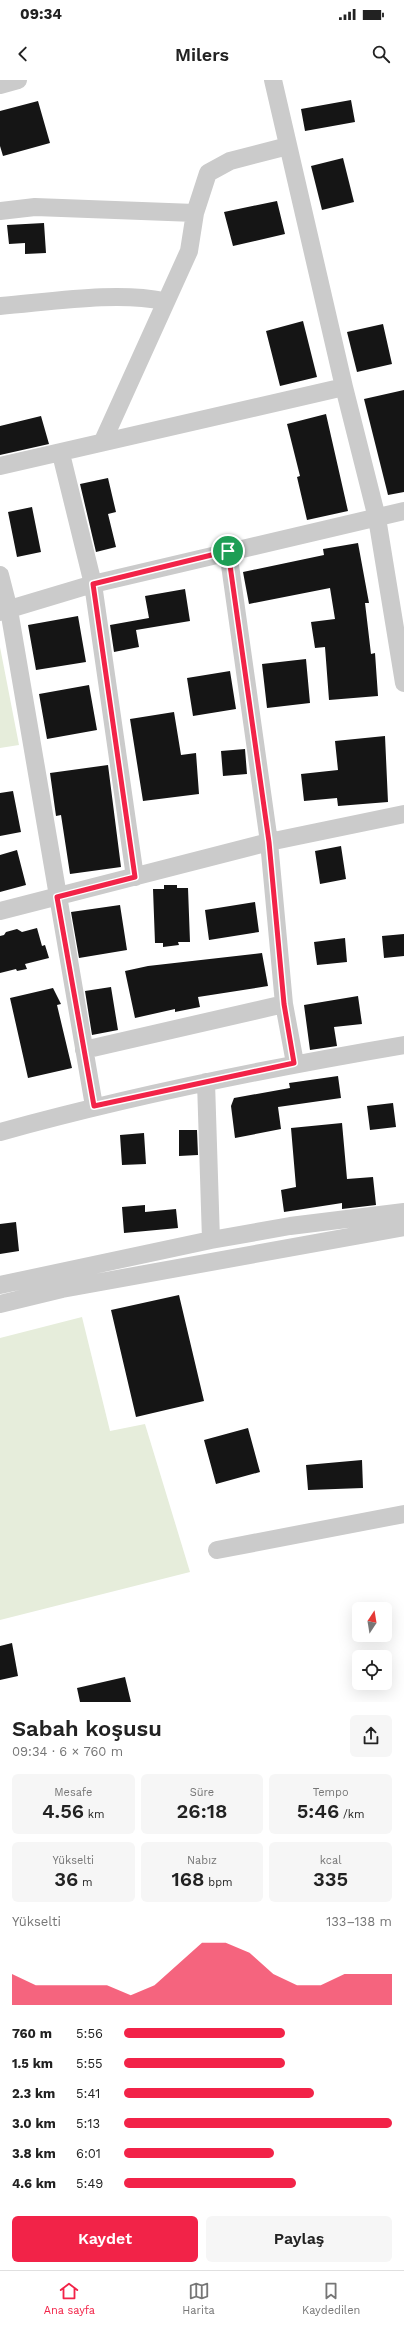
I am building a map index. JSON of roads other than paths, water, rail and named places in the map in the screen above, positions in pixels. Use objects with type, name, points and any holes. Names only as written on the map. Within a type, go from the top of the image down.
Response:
[{"type":"street","points":[[0,85],[18,80]]},
{"type":"street","points":[[273,80],[344,387],[377,518],[404,683]]},
{"type":"street","points":[[103,441],[164,301],[189,251],[195,213],[208,173],[230,161],[288,146]]},
{"type":"street","points":[[0,211],[35,207],[195,213]]},
{"type":"street","points":[[0,306],[98,299],[148,298],[164,301]]},
{"type":"street","points":[[0,466],[61,454],[103,441],[344,387]]},
{"type":"street","points":[[61,454],[93,584],[135,877]]},
{"type":"street","points":[[5,611],[93,584],[228,551],[404,511]]},
{"type":"street","points":[[228,551],[269,842],[284,1004],[294,1063]]},
{"type":"street","points":[[0,575],[5,611],[94,1106]]},
{"type":"street","points":[[0,911],[269,842],[404,814]]},
{"type":"street","points":[[84,1050],[284,1004]]},
{"type":"street","points":[[0,1132],[94,1106],[294,1063],[404,1045]]},
{"type":"street","points":[[206,1082],[211,1240]]},
{"type":"street","points":[[0,1285],[211,1240],[290,1226],[404,1212]]},
{"type":"street","points":[[0,1304],[70,1287],[404,1227]]},
{"type":"street","points":[[217,1550],[404,1514]]}]
